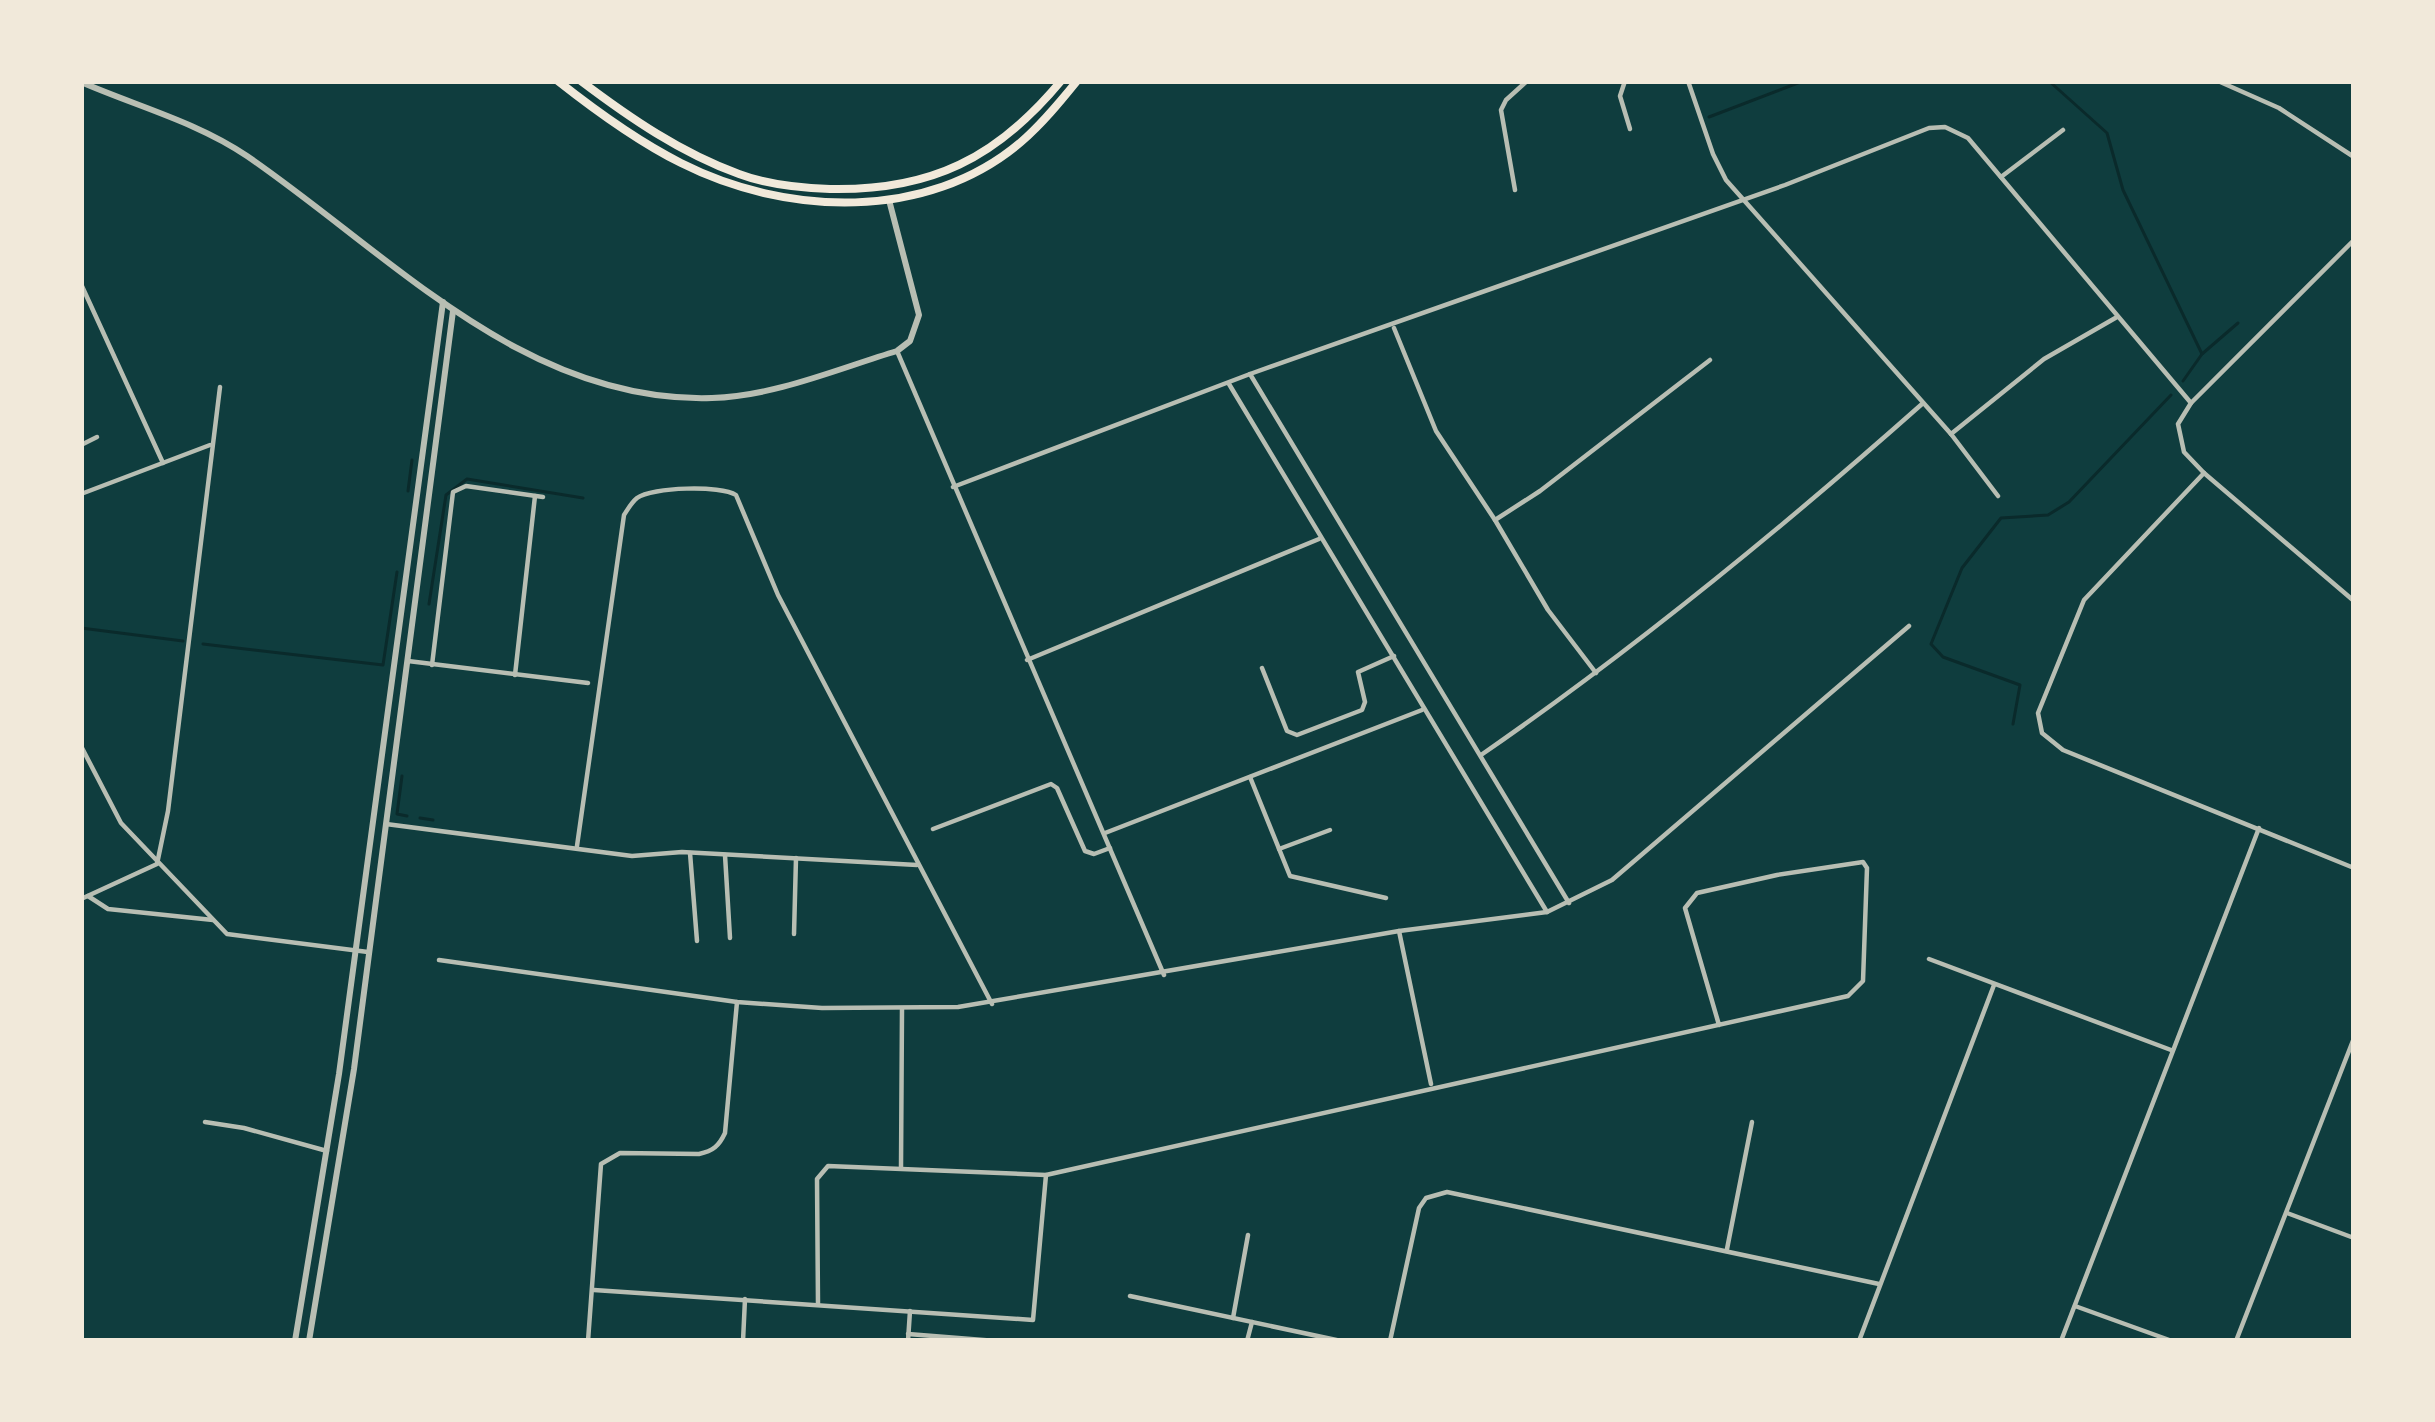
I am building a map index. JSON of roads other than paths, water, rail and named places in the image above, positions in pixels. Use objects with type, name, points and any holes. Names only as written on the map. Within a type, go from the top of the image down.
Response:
[{"type":"main road","points":[[558,81],[652,147],[746,190],[821,202],[889,200],[928,192],[985,168],[1022,141],[1077,81]]},
{"type":"main road","points":[[581,81],[644,126],[735,173],[805,188],[892,187],[940,175],[1024,124],[1061,81]]},
{"type":"street","points":[[1515,190],[1501,110],[1527,81]]},
{"type":"street","points":[[1624,81],[1620,95],[1630,129]]},
{"type":"street","points":[[1688,81],[1713,154],[1743,199],[1952,434],[1998,496]]},
{"type":"street","points":[[2218,81],[2304,122],[2354,157]]},
{"type":"street","points":[[81,82],[231,146],[442,302],[504,341],[568,374],[663,396],[740,396],[897,351],[910,341],[919,315],[889,200]]},
{"type":"street","points":[[953,488],[1250,374],[1394,326],[1929,128],[1957,130],[2191,403]]},
{"type":"street","points":[[2001,177],[2063,130]]},
{"type":"street","points":[[2354,240],[2191,403],[2178,424],[2184,452],[2204,473],[2354,601]]},
{"type":"street","points":[[81,284],[163,463]]},
{"type":"street","points":[[296,1341],[327,1151],[442,302]]},
{"type":"street","points":[[309,1341],[354,1069],[453,309]]},
{"type":"street","points":[[1952,434],[2044,358],[2117,317]]},
{"type":"street","points":[[1394,326],[1436,431],[1496,520],[1547,610],[1596,673]]},
{"type":"street","points":[[897,351],[1164,975]]},
{"type":"street","points":[[1496,520],[1711,360]]},
{"type":"street","points":[[1250,374],[1569,903]]},
{"type":"street","points":[[1228,383],[1547,912]]},
{"type":"street","points":[[157,864],[168,811],[220,387]]},
{"type":"street","points":[[1480,756],[1784,527],[1922,404]]},
{"type":"street","points":[[81,445],[97,436]]},
{"type":"street","points":[[81,494],[211,445]]},
{"type":"street","points":[[2204,473],[2084,600],[2038,713],[2039,724],[2048,741],[2063,750],[2354,868]]},
{"type":"street","points":[[432,665],[453,492],[466,486],[543,497]]},
{"type":"street","points":[[577,845],[624,514],[638,497],[659,491],[717,488],[736,495],[778,595],[992,1004]]},
{"type":"street","points":[[515,675],[535,496]]},
{"type":"street","points":[[1027,660],[1319,539]]},
{"type":"street","points":[[439,960],[737,1002],[902,1009],[992,1004],[1399,932],[1547,912],[1612,880],[1909,626]]},
{"type":"street","points":[[1262,668],[1286,731],[1298,735],[1362,710],[1365,702],[1358,672],[1394,656]]},
{"type":"street","points":[[408,661],[588,683]]},
{"type":"street","points":[[1105,833],[1422,710]]},
{"type":"street","points":[[81,746],[121,823],[227,934],[368,952]]},
{"type":"street","points":[[1250,777],[1293,878],[1386,898]]},
{"type":"street","points":[[933,829],[1051,784],[1085,850],[1094,854],[1111,848]]},
{"type":"street","points":[[386,824],[577,845],[632,856],[724,854],[917,865]]},
{"type":"street","points":[[2061,1341],[2259,828]]},
{"type":"street","points":[[1279,849],[1330,830]]},
{"type":"street","points":[[690,853],[697,940]]},
{"type":"street","points":[[724,854],[730,938]]},
{"type":"street","points":[[794,934],[796,859]]},
{"type":"street","points":[[818,1304],[819,1173],[836,1164],[1046,1175],[1848,996],[1863,981],[1867,868],[1863,862],[1757,879],[1697,893],[1688,900],[1685,908],[1719,1024]]},
{"type":"street","points":[[84,897],[157,864]]},
{"type":"street","points":[[84,897],[108,909],[213,920]]},
{"type":"street","points":[[1399,932],[1431,1086]]},
{"type":"street","points":[[1929,959],[2171,1050]]},
{"type":"street","points":[[1859,1341],[1994,985]]},
{"type":"street","points":[[588,1341],[601,1164],[620,1153],[699,1154],[720,1144],[725,1133],[737,1002]]},
{"type":"street","points":[[901,1168],[902,1009]]},
{"type":"street","points":[[2236,1341],[2354,1038]]},
{"type":"street","points":[[206,1122],[244,1127],[327,1151]]},
{"type":"street","points":[[1727,1249],[1752,1122]]},
{"type":"street","points":[[593,1289],[1034,1320],[1046,1175]]},
{"type":"street","points":[[1390,1341],[1419,1208],[1436,1193],[1727,1249],[1879,1284]]},
{"type":"street","points":[[2287,1213],[2354,1238]]},
{"type":"street","points":[[1233,1318],[1248,1235]]},
{"type":"street","points":[[1130,1296],[1341,1341]]},
{"type":"street","points":[[743,1341],[745,1299]]},
{"type":"street","points":[[2075,1306],[2172,1341]]},
{"type":"street","points":[[910,1311],[908,1338],[996,1341]]},
{"type":"street","points":[[1247,1341],[1252,1322]]},
{"type":"street","points":[[1286,1341],[1289,1330]]},
{"type":"waterway","points":[[1709,117],[1803,81]]},
{"type":"waterway","points":[[2049,81],[2107,133],[2123,190],[2202,354]]},
{"type":"waterway","points":[[2183,381],[2202,354],[2238,323]]},
{"type":"waterway","points":[[2013,724],[2020,685],[1943,657],[1931,644],[1962,568],[2001,518],[2048,515],[2069,502],[2171,395]]},
{"type":"waterway","points":[[408,491],[412,460]]},
{"type":"waterway","points":[[429,604],[446,495],[467,479],[583,498]]},
{"type":"waterway","points":[[203,644],[383,665],[397,572]]},
{"type":"waterway","points":[[81,628],[183,641]]},
{"type":"waterway","points":[[402,776],[397,814],[407,816]]},
{"type":"waterway","points":[[420,818],[433,820]]}]
